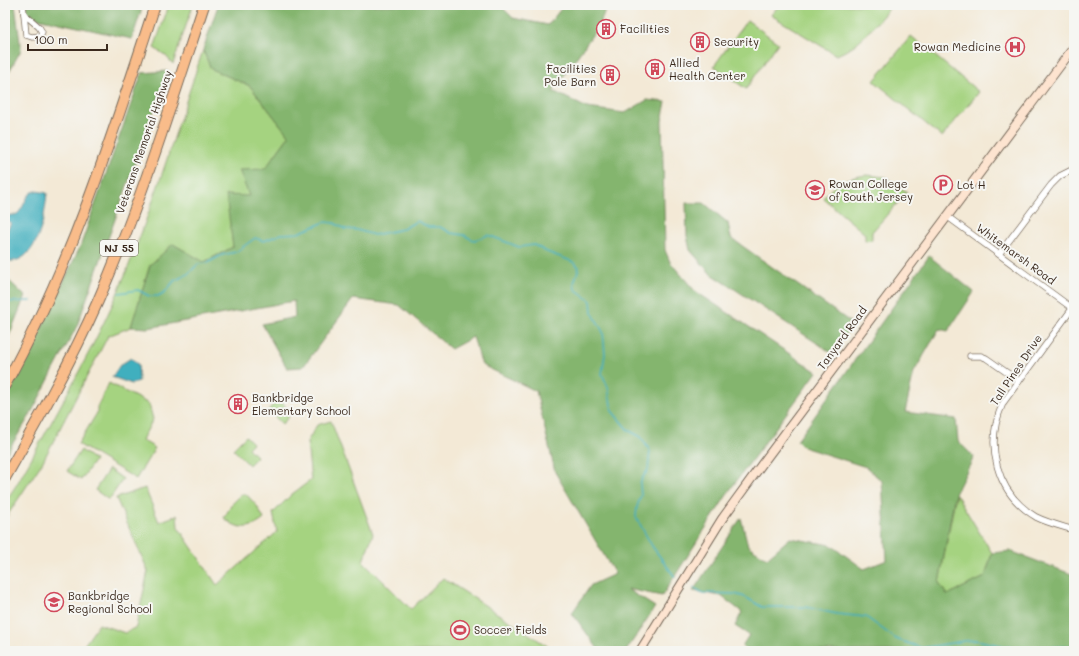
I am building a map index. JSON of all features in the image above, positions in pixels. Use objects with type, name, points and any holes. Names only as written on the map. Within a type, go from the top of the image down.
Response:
[{"type":"highway","points":[[5,385],[55,283],[77,232],[155,5]]},
{"type":"highway","name":"Veterans Memorial Highway","points":[[5,478],[60,382],[103,289],[148,174],[204,5]]},
{"type":"street","points":[[23,5],[24,14]]},
{"type":"street","name":"Tanyard Road","points":[[640,651],[722,519],[890,291],[1074,47]]},
{"type":"street","points":[[999,254],[1051,185],[1060,176],[1074,170]]},
{"type":"street","name":"Whitemarsh Road","points":[[948,216],[1073,307]]},
{"type":"street","name":"Tall Pines Drive","points":[[1073,307],[1018,381],[1004,403],[995,426],[994,452],[999,474],[1010,494],[1030,513],[1049,523],[1074,530]]},
{"type":"street","points":[[970,356],[981,356],[986,358],[1018,381]]},
{"type":"green space","points":[[5,5],[15,5],[21,50],[5,79]]},
{"type":"green space","points":[[26,5],[143,5],[132,39],[28,16]]},
{"type":"green space","points":[[169,5],[193,5],[173,64],[165,55],[154,48]]},
{"type":"green space","points":[[218,5],[500,5],[513,18],[548,25],[564,5],[607,5],[600,24],[553,91],[587,108],[625,113],[647,100],[666,102],[662,121],[665,250],[670,262],[695,291],[817,372],[732,487],[662,596],[627,589],[655,607],[626,651],[597,651],[598,649],[572,613],[591,585],[615,574],[555,472],[536,391],[482,365],[473,337],[451,349],[399,305],[353,299],[303,367],[287,368],[262,324],[295,317],[294,301],[148,328],[131,327],[150,265],[173,244],[204,262],[233,247],[226,195],[249,196],[239,170],[265,169],[289,136],[250,86],[211,69],[203,50]]},
{"type":"green space","points":[[779,5],[892,5],[859,41],[844,52],[836,55],[771,15]]},
{"type":"green space","points":[[747,20],[778,43],[746,89],[714,66]]},
{"type":"green space","points":[[911,36],[979,92],[942,137],[874,81]]},
{"type":"green space","points":[[203,50],[211,69],[250,86],[289,136],[265,169],[249,197],[227,196],[233,247],[204,262],[173,244],[150,265],[131,327],[108,336],[42,463],[5,519],[5,502],[17,484],[68,392],[115,299],[151,207]]},
{"type":"green space","points":[[168,71],[77,326],[29,417],[5,456],[5,395],[37,337],[80,247],[142,73]]},
{"type":"green space","points":[[867,175],[885,177],[907,192],[872,232],[872,240],[865,241],[865,234],[823,198],[837,184],[847,179]]},
{"type":"green space","points":[[686,203],[704,203],[728,223],[731,238],[853,324],[832,353],[710,273],[690,250],[687,236]]},
{"type":"green space","points":[[929,256],[974,292],[948,331],[939,329],[914,372],[905,412],[956,419],[958,441],[974,457],[955,494],[939,583],[947,595],[985,577],[992,553],[1010,551],[1074,575],[1074,651],[751,651],[742,646],[749,635],[735,626],[742,612],[721,596],[693,591],[741,518],[748,546],[767,558],[790,538],[831,545],[864,569],[887,560],[882,481],[866,467],[803,447],[797,441]]},
{"type":"green space","points":[[5,277],[25,296],[5,346]]},
{"type":"green space","points":[[109,383],[149,404],[153,419],[142,440],[155,448],[136,479],[78,444],[97,413],[97,407]]},
{"type":"green space","points":[[279,399],[285,406],[289,417],[282,424],[268,410]]},
{"type":"green space","points":[[331,421],[373,534],[363,561],[411,609],[443,578],[555,651],[80,651],[99,624],[125,633],[136,627],[148,571],[116,498],[145,488],[159,522],[177,515],[178,527],[217,585],[277,532],[273,513],[292,494],[311,480],[307,442],[317,425]]},
{"type":"green space","points":[[246,436],[253,443],[248,448],[257,457],[249,465],[233,449]]},
{"type":"green space","points":[[81,450],[95,460],[81,480],[67,471]]},
{"type":"green space","points":[[109,469],[123,479],[109,500],[95,490]]},
{"type":"green space","points":[[242,494],[246,494],[257,506],[264,519],[249,527],[234,525],[224,518],[232,504]]},
{"type":"green space","points":[[956,494],[992,553],[985,577],[947,595],[939,583]]},
{"type":"water","points":[[36,191],[47,193],[42,226],[38,238],[25,256],[16,260],[5,261],[5,234],[11,223],[7,221],[8,216],[17,214],[27,198],[32,192]]},
{"type":"water","points":[[131,358],[138,364],[139,381],[132,384],[112,377],[120,365]]},
{"type":"waterway","points":[[119,293],[138,290],[149,296],[158,296],[165,292],[174,281],[188,274],[198,264],[207,263],[222,255],[236,252],[255,238],[264,241],[281,234],[298,233],[325,222],[334,223],[345,229],[357,230],[374,235],[403,229],[417,221],[429,227],[440,227],[451,233],[464,235],[475,240],[488,235],[519,247],[534,245],[547,252],[571,261],[579,267],[574,283],[575,289],[591,301],[592,312],[603,332],[605,354],[602,374],[608,387],[612,411],[628,430],[641,437],[650,451],[648,470],[640,484],[641,495],[637,507],[636,517],[652,546],[675,577]]},
{"type":"waterway","points":[[5,302],[31,301]]},
{"type":"waterway","points":[[694,588],[703,593],[735,594],[745,597],[762,607],[805,607],[837,614],[866,617],[896,639],[922,648],[976,640],[1029,651]]},
{"type":"waterway","points":[[1041,651],[1053,647],[1074,646]]},
{"type":"place","name":"Facilities","points":[[606,29]]},
{"type":"place","name":"Security","points":[[700,42]]},
{"type":"place","name":"Rowan Medicine","points":[[1015,47]]},
{"type":"place","name":"Allied Health Center","points":[[655,69]]},
{"type":"place","name":"Facilities Pole Barn","points":[[610,75]]},
{"type":"place","name":"Lot H","points":[[943,185]]},
{"type":"place","name":"Rowan College of South Jersey","points":[[815,190]]},
{"type":"place","name":"Bankbridge Elementary School","points":[[238,404]]},
{"type":"place","name":"Bankbridge Regional School","points":[[54,602]]},
{"type":"place","name":"Soccer Fields","points":[[460,630]]}]
